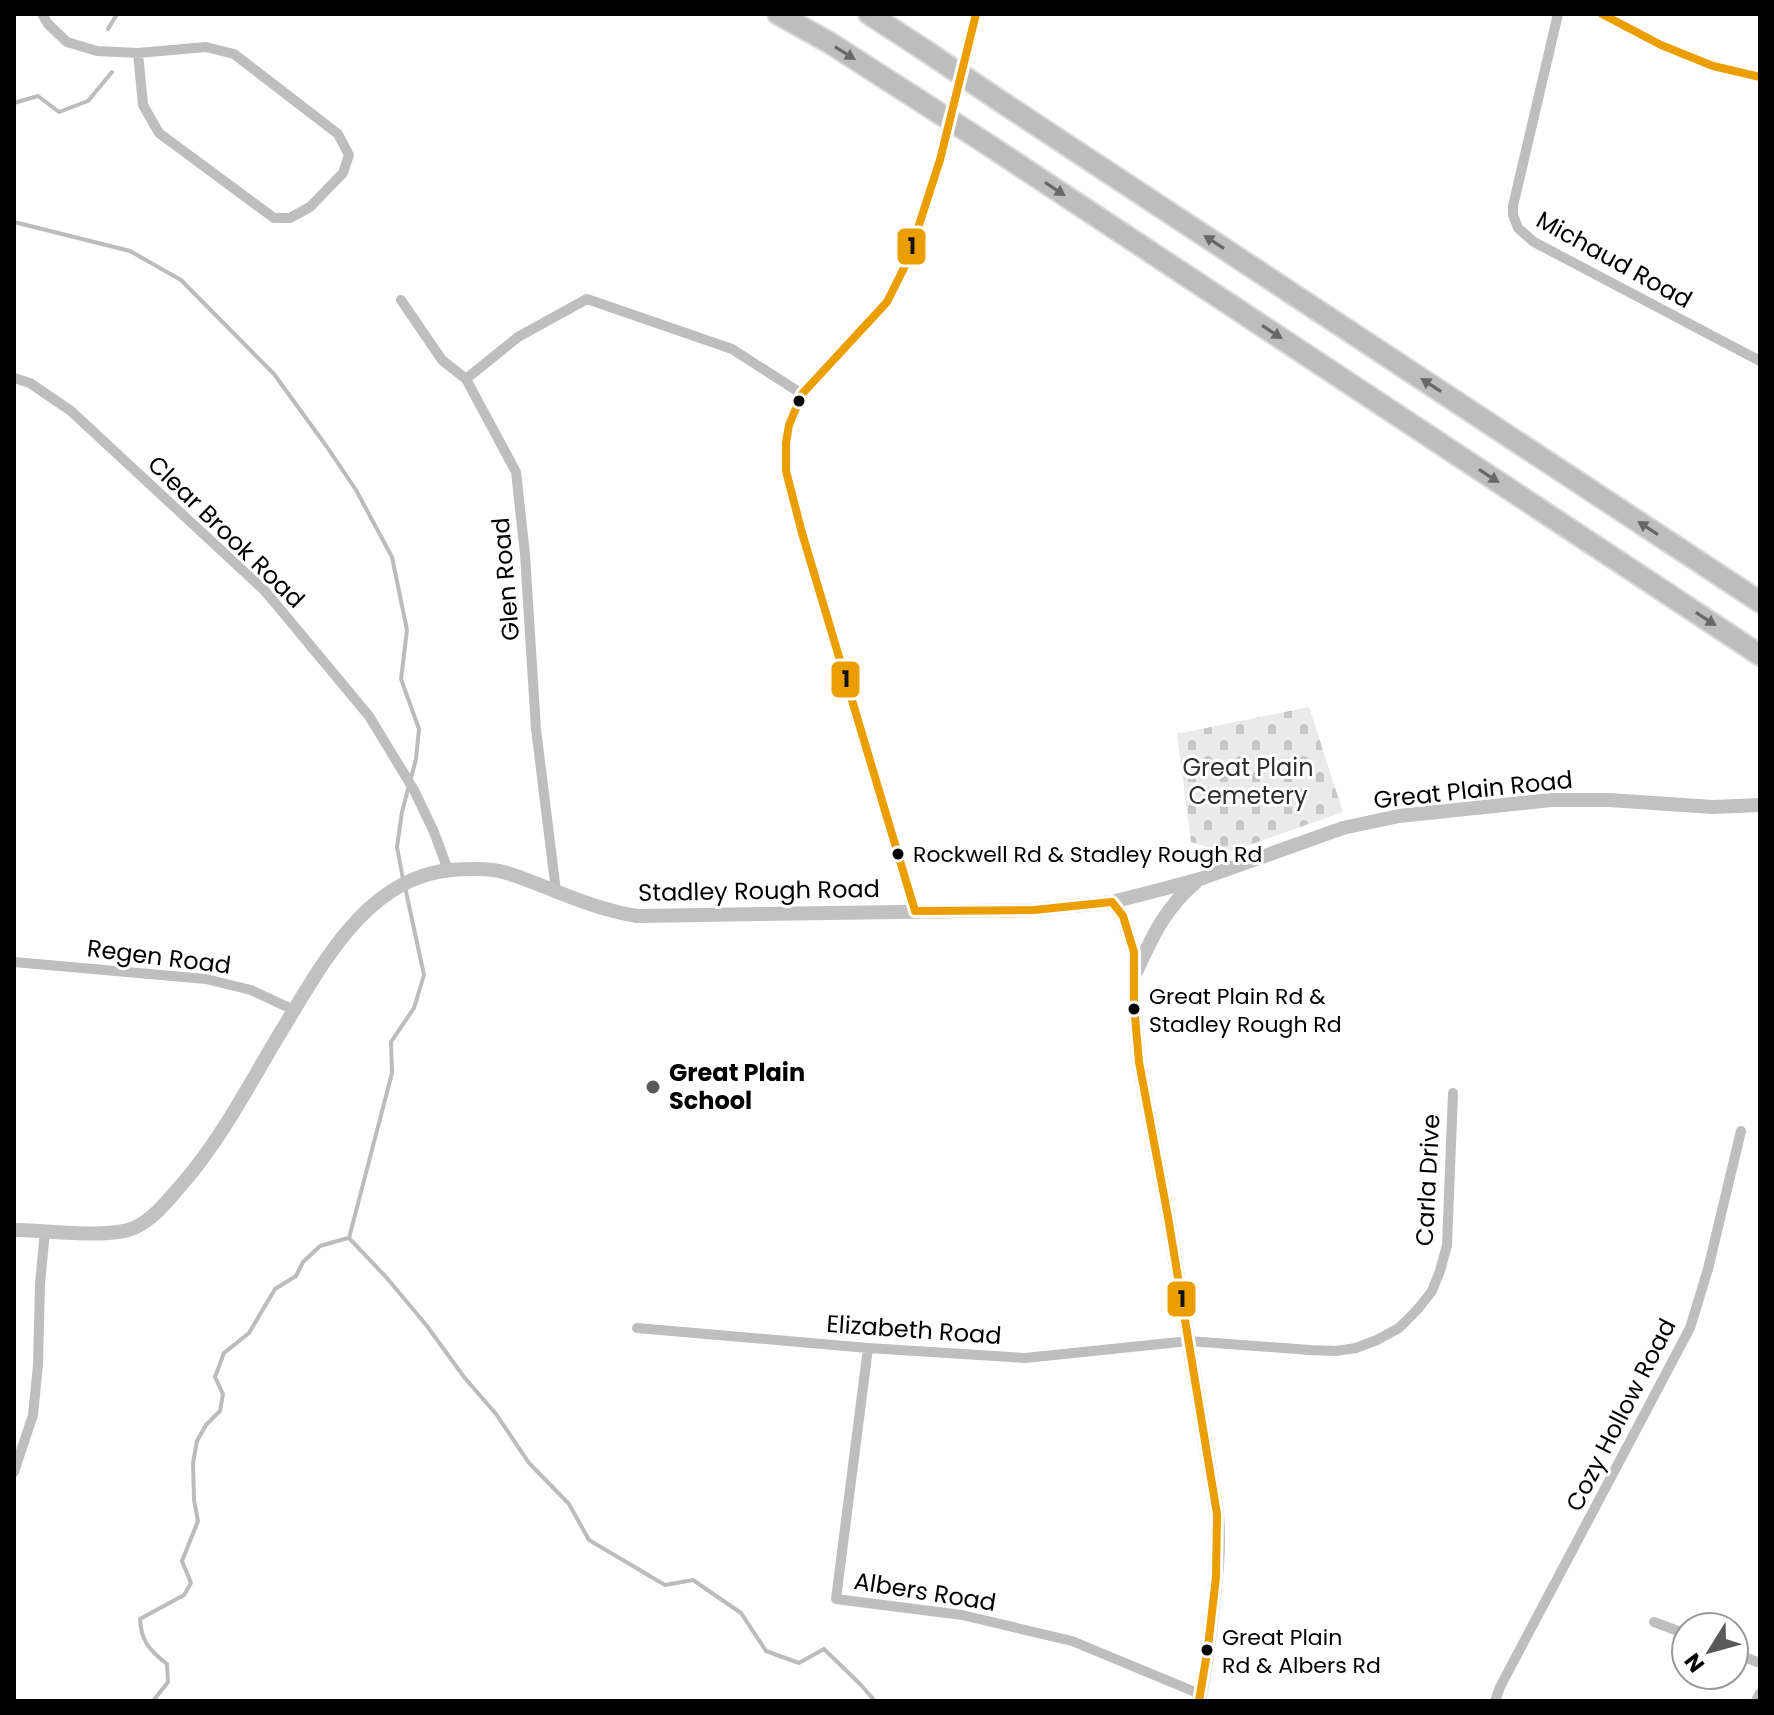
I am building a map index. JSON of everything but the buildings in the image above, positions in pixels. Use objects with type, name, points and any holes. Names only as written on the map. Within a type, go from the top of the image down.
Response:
[{"type":"highway","points":[[778,14],[830,43],[990,146],[1760,655]]},
{"type":"highway","points":[[872,14],[1760,602]]},
{"type":"main road","name":"Great Plain Road","points":[[1200,1697],[1219,1542],[1215,1500],[1139,1062],[1134,1005],[1134,952],[1123,916],[1112,902],[1200,879],[1343,828],[1399,816],[1551,800],[1609,800],[1713,807],[1760,805]]},
{"type":"main road","name":"Stadley Rough Road","points":[[14,1230],[113,1233],[135,1228],[160,1209],[204,1157],[294,1010],[351,927],[369,909],[413,880],[448,870],[494,870],[603,909],[637,916],[1034,910],[1112,902]]},
{"type":"main road","name":"Great Plain Road","points":[[1135,974],[1163,917],[1200,879]]},
{"type":"street","points":[[42,14],[67,42],[97,51],[138,53],[206,47],[234,54],[338,134],[349,155],[343,173],[310,207],[290,218],[274,218],[159,133],[143,105],[138,53]]},
{"type":"street","points":[[915,911],[802,533],[786,471],[786,443],[789,425],[802,394],[887,302],[907,262],[940,160],[976,14]]},
{"type":"street","name":"Michaud Road","points":[[1558,14],[1513,206],[1518,228],[1528,238],[1561,257],[1760,361]]},
{"type":"street","points":[[1602,14],[1674,51],[1713,66],[1760,77]]},
{"type":"street","points":[[466,379],[518,337],[587,299],[732,349],[802,394]]},
{"type":"street","name":"Glen Road","points":[[401,300],[442,360],[466,379],[516,472],[525,554],[536,729],[556,891]]},
{"type":"street","name":"Clear Brook Road","points":[[14,378],[30,383],[71,411],[265,591],[369,716],[414,790],[448,870]]},
{"type":"street","name":"Regen Road","points":[[14,962],[206,979],[251,990],[294,1010]]},
{"type":"street","name":"Carla Drive","points":[[1189,1341],[1336,1351],[1356,1348],[1399,1328],[1432,1291],[1447,1245],[1453,1093]]},
{"type":"street","name":"Cozy Hollow Road","points":[[1495,1701],[1690,1328],[1708,1269],[1741,1131]]},
{"type":"street","points":[[14,1472],[33,1415],[45,1231]]},
{"type":"street","name":"Elizabeth Road","points":[[637,1328],[1025,1358],[1189,1341]]},
{"type":"street","name":"Albers Road","points":[[868,1348],[836,1599],[962,1615],[1072,1641],[1200,1697]]},
{"type":"street","points":[[1654,1622],[1670,1628]]},
{"type":"street","points":[[1756,1701],[1760,1693]]},
{"type":"green space","name":"Great Plain Cemetery","points":[[1309,707],[1343,812],[1227,853],[1191,842],[1177,734]]},
{"type":"waterway","points":[[108,29],[117,14]]},
{"type":"waterway","points":[[14,103],[38,96],[59,112],[88,101],[112,72]]},
{"type":"waterway","points":[[14,222],[130,251],[181,280],[274,374],[356,490],[392,557],[407,630],[401,679],[419,729],[416,759],[402,812],[397,847],[403,879]]},
{"type":"waterway","points":[[405,887],[424,975],[414,1008],[391,1042],[392,1073],[349,1238],[427,1326],[496,1414],[529,1463],[569,1504],[589,1540],[665,1585],[693,1580],[741,1613],[766,1651],[799,1663],[824,1649],[875,1701]]},
{"type":"waterway","points":[[153,1701],[168,1682],[167,1664],[148,1645],[140,1619],[184,1595],[191,1583],[182,1561],[198,1521],[193,1463],[197,1441],[206,1425],[220,1411],[223,1394],[215,1377],[224,1353],[249,1333],[275,1289],[296,1276],[303,1262],[320,1246],[348,1238]]},
{"type":"transit line","name":"1","points":[[915,911],[802,533],[786,471],[786,443],[789,425],[802,394],[887,302],[907,262],[940,160],[976,14]]},
{"type":"transit line","name":"1","points":[[1602,14],[1661,45],[1713,66],[1760,77]]},
{"type":"transit line","name":"1","points":[[1112,902],[1123,916],[1134,952],[1134,1005],[1139,1062],[1217,1514],[1216,1577],[1199,1701]]},
{"type":"transit line","name":"1","points":[[915,911],[1034,910],[1112,902]]},
{"type":"place","name":"Rockwell Rd & Stadley Rough Rd","points":[[898,854]]},
{"type":"place","name":"Great Plain Rd & Stadley Rough Rd","points":[[1134,1009]]},
{"type":"place","name":"Great Plain School","points":[[653,1087]]},
{"type":"place","name":"Great Plain Rd & Albers Rd","points":[[1207,1650]]}]
